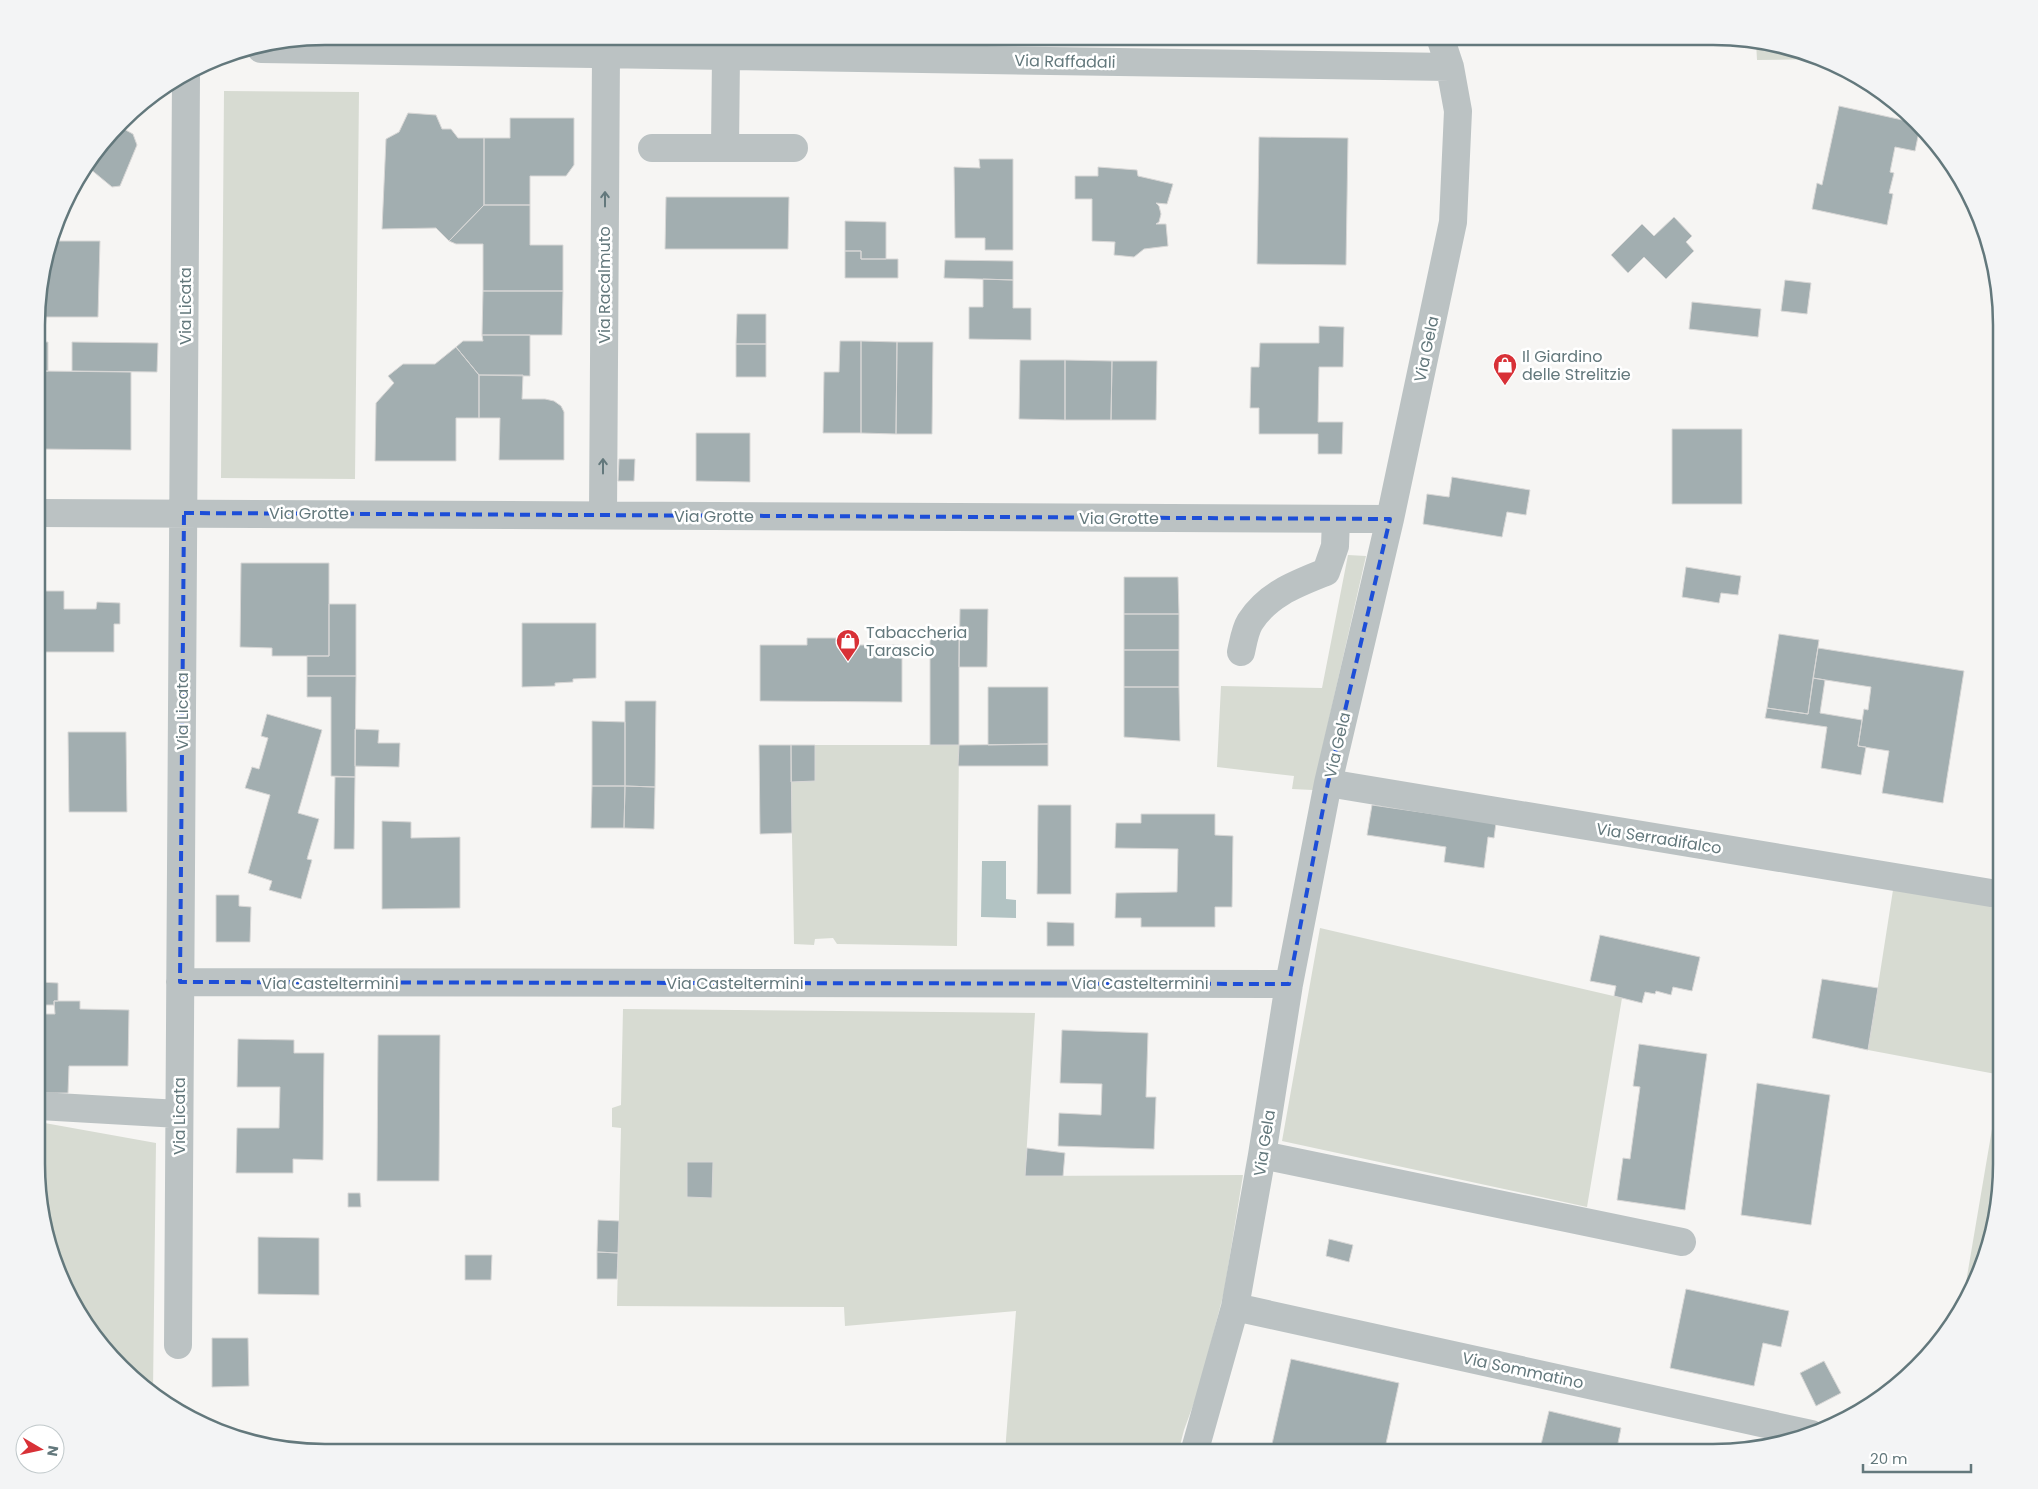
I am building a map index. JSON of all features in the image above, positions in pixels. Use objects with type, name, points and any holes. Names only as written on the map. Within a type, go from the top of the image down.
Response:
[{"type":"street","name":"Via Gela","points":[[1196,1444],[1235,1307],[1262,1155],[1289,984],[1328,783],[1390,520],[1453,222],[1458,111],[1450,67],[1443,45]]},
{"type":"street","name":"Via Raffadali","points":[[275,49],[726,56],[1043,49],[1450,67]]},
{"type":"street","name":"Via Racalmuto","points":[[603,515],[606,54]]},
{"type":"street","points":[[725,148],[726,56]]},
{"type":"street","name":"Via Licata","points":[[178,1345],[186,82]]},
{"type":"street","points":[[652,148],[794,148]]},
{"type":"street","name":"Via Grotte","points":[[45,513],[1390,520]]},
{"type":"street","points":[[1241,652],[1249,624],[1268,599],[1299,582],[1326,572],[1334,546],[1336,519]]},
{"type":"street","name":"Via Serradifalco","points":[[1328,783],[1991,892]]},
{"type":"street","name":"Via Casteltermini","points":[[180,982],[1289,984]]},
{"type":"street","points":[[45,1106],[179,1114]]},
{"type":"street","points":[[1262,1155],[1682,1242]]},
{"type":"street","name":"Via Sommatino","points":[[1235,1307],[1797,1431]]},
{"type":"highlighted area","points":[[184,513],[1390,519],[1328,783],[1289,984],[180,982]]},
{"type":"shaded area","points":[[1756,48],[1801,59],[1757,60]]},
{"type":"shaded area","points":[[224,91],[359,92],[355,479],[221,478]]},
{"type":"shaded area","points":[[1348,555],[1366,556],[1313,790],[1292,789],[1294,776],[1217,767],[1221,686],[1322,688]]},
{"type":"shaded area","points":[[815,745],[959,745],[957,946],[837,944],[833,938],[815,939],[814,945],[794,944],[791,782],[815,781]]},
{"type":"shaded area","points":[[982,861],[1006,861],[1006,899],[1016,900],[1016,918],[981,917]]},
{"type":"shaded area","points":[[1893,890],[1993,902],[1993,1073],[1868,1050]]},
{"type":"shaded area","points":[[1320,928],[1622,998],[1587,1207],[1282,1141]]},
{"type":"shaded area","points":[[623,1009],[1035,1013],[1025,1176],[1243,1175],[1224,1292],[1199,1389],[1180,1444],[1006,1444],[1016,1311],[845,1326],[844,1307],[617,1306],[621,1128],[612,1127],[612,1108],[621,1105]]},
{"type":"shaded area","points":[[45,1123],[156,1143],[153,1385],[114,1349],[103,1335],[82,1304],[66,1271],[50,1219],[47,1201]]},
{"type":"shaded area","points":[[1993,1123],[1993,1164],[1988,1219],[1978,1254],[1966,1285]]},
{"type":"building","points":[[1839,106],[1904,120],[1918,134],[1915,151],[1895,147],[1890,172],[1894,173],[1889,193],[1893,194],[1887,225],[1812,209],[1817,183],[1822,185]]},
{"type":"building","points":[[408,113],[436,115],[442,129],[451,129],[458,138],[484,138],[484,205],[449,241],[436,228],[382,229],[386,139],[399,132]]},
{"type":"building","points":[[510,118],[574,118],[574,165],[566,176],[530,176],[530,205],[484,205],[484,138],[510,138]]},
{"type":"building","points":[[125,129],[133,134],[137,145],[120,186],[112,187],[91,170]]},
{"type":"building","points":[[1259,137],[1348,138],[1346,265],[1257,264]]},
{"type":"building","points":[[979,159],[1013,159],[1013,250],[985,250],[985,238],[955,238],[954,167],[980,168]]},
{"type":"building","points":[[1098,167],[1137,170],[1138,176],[1173,184],[1167,204],[1156,203],[1161,214],[1159,222],[1156,224],[1166,224],[1168,246],[1144,249],[1134,257],[1114,255],[1115,242],[1092,241],[1092,199],[1075,199],[1075,176],[1098,176]]},
{"type":"building","points":[[666,197],[789,197],[788,249],[665,249]]},
{"type":"building","points":[[484,205],[530,205],[530,245],[563,245],[563,291],[483,291],[483,244],[456,244],[449,241]]},
{"type":"building","points":[[1674,217],[1692,236],[1686,242],[1694,251],[1666,279],[1644,257],[1628,273],[1611,255],[1642,224],[1654,236]]},
{"type":"building","points":[[845,221],[886,222],[886,259],[861,259],[861,251],[845,251]]},
{"type":"building","points":[[58,241],[100,241],[98,317],[45,317],[50,270]]},
{"type":"building","points":[[845,251],[861,251],[861,259],[898,259],[898,278],[845,278]]},
{"type":"building","points":[[945,260],[1013,261],[1013,280],[944,278]]},
{"type":"building","points":[[983,279],[1013,280],[1013,308],[1031,308],[1031,340],[969,339],[969,307],[983,307]]},
{"type":"building","points":[[1785,280],[1811,283],[1807,314],[1781,311]]},
{"type":"building","points":[[483,291],[563,291],[562,335],[482,335]]},
{"type":"building","points":[[1692,302],[1761,309],[1758,337],[1689,329]]},
{"type":"building","points":[[737,314],[766,314],[766,344],[736,344]]},
{"type":"building","points":[[1319,326],[1344,327],[1343,367],[1319,367],[1318,422],[1343,422],[1342,454],[1318,454],[1318,434],[1259,434],[1259,408],[1250,408],[1251,367],[1259,367],[1260,343],[1319,343]]},
{"type":"building","points":[[482,335],[530,335],[530,376],[479,375],[456,347],[463,341],[483,341]]},
{"type":"building","points":[[840,341],[861,341],[861,433],[823,433],[824,372],[839,372]]},
{"type":"building","points":[[861,341],[897,342],[896,434],[861,433]]},
{"type":"building","points":[[45,342],[48,342],[48,371],[45,371]]},
{"type":"building","points":[[72,342],[158,343],[157,372],[72,371]]},
{"type":"building","points":[[897,342],[933,342],[932,434],[896,434]]},
{"type":"building","points":[[736,344],[766,344],[766,377],[736,377]]},
{"type":"building","points":[[456,347],[479,375],[479,418],[456,418],[456,461],[375,461],[376,403],[394,383],[388,376],[403,364],[435,364]]},
{"type":"building","points":[[1020,360],[1065,360],[1065,420],[1019,419]]},
{"type":"building","points":[[1065,360],[1112,361],[1111,420],[1065,420]]},
{"type":"building","points":[[1112,361],[1157,361],[1156,420],[1111,420]]},
{"type":"building","points":[[45,371],[131,372],[131,450],[45,449]]},
{"type":"building","points":[[479,375],[523,375],[522,399],[545,399],[554,401],[561,406],[564,412],[564,460],[499,460],[500,418],[479,418]]},
{"type":"building","points":[[1672,429],[1742,429],[1742,504],[1672,504]]},
{"type":"building","points":[[696,433],[750,433],[750,482],[696,481]]},
{"type":"building","points":[[619,459],[635,459],[634,481],[618,481]]},
{"type":"building","points":[[1452,477],[1530,490],[1526,515],[1507,512],[1502,537],[1423,524],[1427,494],[1449,497]]},
{"type":"building","points":[[241,563],[329,563],[329,656],[272,656],[272,648],[240,647]]},
{"type":"building","points":[[1686,567],[1741,576],[1738,595],[1721,593],[1719,603],[1682,597]]},
{"type":"building","points":[[1124,577],[1178,577],[1179,614],[1124,614]]},
{"type":"building","points":[[45,591],[64,591],[64,609],[96,609],[97,602],[120,603],[120,624],[114,624],[114,652],[45,652]]},
{"type":"building","points":[[329,604],[356,604],[356,676],[307,676],[307,656],[329,656]]},
{"type":"building","points":[[960,609],[988,609],[987,667],[959,667]]},
{"type":"building","points":[[1124,614],[1179,614],[1179,650],[1124,650]]},
{"type":"building","points":[[522,623],[596,623],[596,678],[573,679],[573,682],[555,683],[555,686],[522,687]]},
{"type":"building","points":[[930,630],[959,630],[959,745],[930,745]]},
{"type":"building","points":[[1779,634],[1819,640],[1808,714],[1767,708]]},
{"type":"building","points":[[807,638],[857,638],[857,645],[902,645],[902,702],[760,701],[760,645],[807,645]]},
{"type":"building","points":[[1818,648],[1964,671],[1943,803],[1882,793],[1889,751],[1858,746],[1864,709],[1868,710],[1871,687],[1813,678]]},
{"type":"building","points":[[1124,650],[1179,650],[1179,687],[1124,687]]},
{"type":"building","points":[[307,676],[356,676],[355,777],[331,776],[331,697],[307,697]]},
{"type":"building","points":[[1813,678],[1825,680],[1820,713],[1862,720],[1858,746],[1866,747],[1861,775],[1821,768],[1827,727],[1765,718],[1767,708],[1808,714]]},
{"type":"building","points":[[988,687],[1048,687],[1048,744],[988,745]]},
{"type":"building","points":[[1124,687],[1179,687],[1180,741],[1124,737]]},
{"type":"building","points":[[625,701],[656,701],[655,787],[625,786]]},
{"type":"building","points":[[267,714],[322,730],[298,813],[319,819],[307,859],[312,860],[301,899],[269,890],[272,881],[248,873],[270,795],[245,788],[252,767],[259,769],[268,738],[261,736]]},
{"type":"building","points":[[592,721],[625,722],[625,786],[592,786]]},
{"type":"building","points":[[355,729],[379,730],[378,743],[400,743],[399,767],[355,766]]},
{"type":"building","points":[[68,732],[126,732],[127,812],[69,812]]},
{"type":"building","points":[[1048,744],[1048,766],[958,766],[959,745]]},
{"type":"building","points":[[759,745],[791,745],[792,833],[760,834]]},
{"type":"building","points":[[791,745],[815,745],[815,781],[791,782]]},
{"type":"building","points":[[335,777],[355,777],[354,849],[334,849]]},
{"type":"building","points":[[592,786],[625,786],[624,828],[591,828]]},
{"type":"building","points":[[625,786],[655,787],[654,829],[624,828]]},
{"type":"building","points":[[1038,805],[1071,805],[1071,894],[1037,894]]},
{"type":"building","points":[[1372,805],[1496,823],[1494,838],[1488,837],[1484,868],[1444,862],[1446,847],[1367,835]]},
{"type":"building","points":[[1141,814],[1215,814],[1215,835],[1233,836],[1232,907],[1215,907],[1215,927],[1141,927],[1141,918],[1115,918],[1116,893],[1177,892],[1178,849],[1115,848],[1116,823],[1141,823]]},
{"type":"building","points":[[382,821],[411,822],[411,838],[460,837],[460,908],[382,909]]},
{"type":"building","points":[[216,895],[239,895],[239,906],[251,907],[250,942],[216,942]]},
{"type":"building","points":[[1047,922],[1074,923],[1074,946],[1047,946]]},
{"type":"building","points":[[1600,935],[1700,957],[1692,991],[1673,987],[1671,995],[1656,991],[1655,994],[1645,992],[1642,1003],[1614,996],[1616,986],[1590,981]]},
{"type":"building","points":[[1822,979],[1878,988],[1868,1050],[1812,1038]]},
{"type":"building","points":[[45,982],[58,983],[58,1001],[54,1001],[54,1005],[45,1005]]},
{"type":"building","points":[[54,1001],[80,1001],[80,1009],[129,1010],[128,1066],[69,1066],[68,1093],[45,1093],[45,1014],[55,1014]]},
{"type":"building","points":[[1062,1030],[1148,1033],[1146,1097],[1156,1097],[1154,1149],[1058,1146],[1059,1113],[1101,1115],[1102,1084],[1060,1083]]},
{"type":"building","points":[[378,1035],[440,1035],[439,1181],[377,1181]]},
{"type":"building","points":[[238,1039],[294,1040],[294,1053],[324,1053],[323,1160],[293,1159],[293,1173],[236,1173],[237,1128],[279,1128],[280,1087],[237,1087]]},
{"type":"building","points":[[1639,1044],[1707,1054],[1685,1210],[1617,1200],[1623,1158],[1630,1159],[1640,1087],[1633,1086]]},
{"type":"building","points":[[1757,1083],[1830,1095],[1811,1225],[1741,1215]]},
{"type":"building","points":[[1027,1148],[1065,1153],[1063,1176],[1025,1176]]},
{"type":"building","points":[[687,1162],[713,1162],[712,1198],[687,1197]]},
{"type":"building","points":[[348,1193],[360,1193],[361,1207],[348,1207]]},
{"type":"building","points":[[598,1220],[619,1221],[618,1253],[597,1252]]},
{"type":"building","points":[[258,1237],[319,1238],[319,1295],[258,1294]]},
{"type":"building","points":[[1329,1239],[1353,1245],[1349,1262],[1326,1256]]},
{"type":"building","points":[[597,1252],[618,1253],[617,1279],[597,1279]]},
{"type":"building","points":[[465,1255],[492,1255],[491,1280],[465,1280]]},
{"type":"building","points":[[1686,1289],[1789,1311],[1781,1347],[1763,1343],[1754,1386],[1670,1368]]},
{"type":"building","points":[[212,1338],[248,1338],[249,1386],[212,1387]]},
{"type":"building","points":[[1291,1359],[1399,1383],[1386,1444],[1272,1444]]},
{"type":"building","points":[[1824,1361],[1841,1393],[1816,1406],[1800,1373]]},
{"type":"building","points":[[1549,1411],[1621,1428],[1618,1444],[1541,1444]]},
{"type":"place","name":"Il Giardino delle Strelitzie","points":[[1505,386]]},
{"type":"place","name":"Tabaccheria Tarascio","points":[[848,662]]}]
